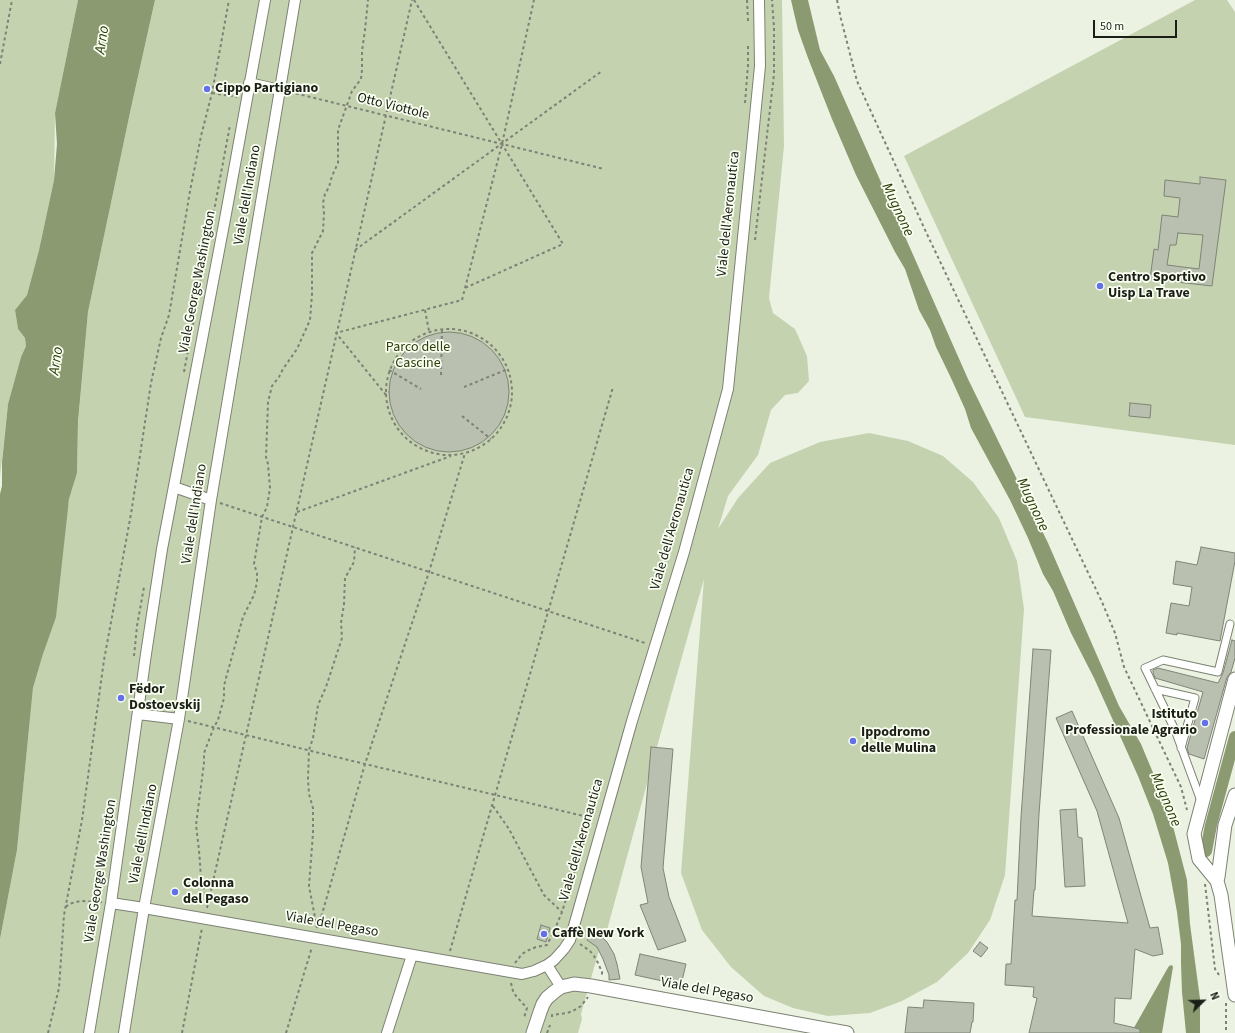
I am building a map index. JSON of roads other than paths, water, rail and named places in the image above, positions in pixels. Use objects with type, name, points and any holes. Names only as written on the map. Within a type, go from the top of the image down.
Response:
[{"type":"street","name":"Viale George Washington","points":[[89,1033],[111,903],[161,556],[265,0]]},
{"type":"street","name":"Viale dell'Indiano","points":[[124,1033],[144,908],[179,719],[211,500],[295,0]]},
{"type":"street","name":"Viale dell'Aeronautica","points":[[547,965],[554,960],[570,940],[632,720],[684,552],[728,389],[760,66],[759,0]]},
{"type":"street","points":[[249,83],[280,90]]},
{"type":"street","points":[[174,487],[211,500]]},
{"type":"street","points":[[1230,997],[1221,895],[1212,876],[1199,859],[1194,834],[1235,679]]},
{"type":"street","points":[[138,714],[179,719]]},
{"type":"street","points":[[1212,876],[1218,877],[1225,824],[1235,795]]},
{"type":"street","name":"Viale del Pegaso","points":[[111,903],[522,974],[534,971],[547,965]]},
{"type":"street","points":[[387,1033],[412,955]]},
{"type":"street","points":[[533,1033],[543,1004],[550,995],[561,987],[547,965]]},
{"type":"street","name":"Viale del Pegaso","points":[[561,987],[570,984],[591,986],[847,1033]]},
{"type":"lane","points":[[1202,805],[1175,730],[1145,668],[1163,660],[1218,672],[1230,624]]},
{"type":"lane","points":[[1155,689],[1195,698],[1181,748]]},
{"type":"water","name":"Arno","points":[[78,0],[155,0],[88,312],[78,422],[77,473],[69,499],[56,617],[33,688],[17,850],[0,939],[0,494],[2,486],[2,462],[8,404],[21,357],[26,346],[25,338],[18,329],[15,310],[27,295],[39,250],[54,180],[57,144],[55,113]]},
{"type":"water","points":[[791,0],[808,0],[820,50],[834,76],[968,379],[1048,543],[1119,706],[1141,744],[1169,811],[1187,880],[1190,924],[1200,999],[1200,1033],[1186,1033],[1182,992],[1181,944],[1168,863],[1153,814],[1138,776],[1094,678],[1071,633],[1053,591],[1043,574],[1010,500],[971,428],[965,409],[936,347],[930,330],[919,310],[905,269],[856,175],[808,58],[798,30]]},
{"type":"water","points":[[1172,965],[1173,967],[1162,1033],[1131,1033],[1169,966]]},
{"type":"waterway","points":[[1206,851],[1211,825],[1235,737]]},
{"type":"place","name":"Cippo Partigiano","points":[[207,89]]},
{"type":"place","name":"Centro Sportivo Uisp La Trave","points":[[1100,286]]},
{"type":"place","name":"Fëdor Dostoevskij","points":[[121,698]]},
{"type":"place","name":"Istituto Professionale Agrario","points":[[1205,723]]},
{"type":"place","name":"Ippodromo delle Mulina","points":[[853,741]]},
{"type":"place","name":"Colonna del Pegaso","points":[[175,892]]},
{"type":"place","name":"Caffè New York","points":[[544,934]]},
{"type":"water label","name":"Mugnone","points":[[897,210]]},
{"type":"water label","name":"Mugnone","points":[[1032,505]]},
{"type":"water label","name":"Mugnone","points":[[1165,800]]},
{"type":"park label","name":"Parco delle Cascine","points":[[418,356]]}]
